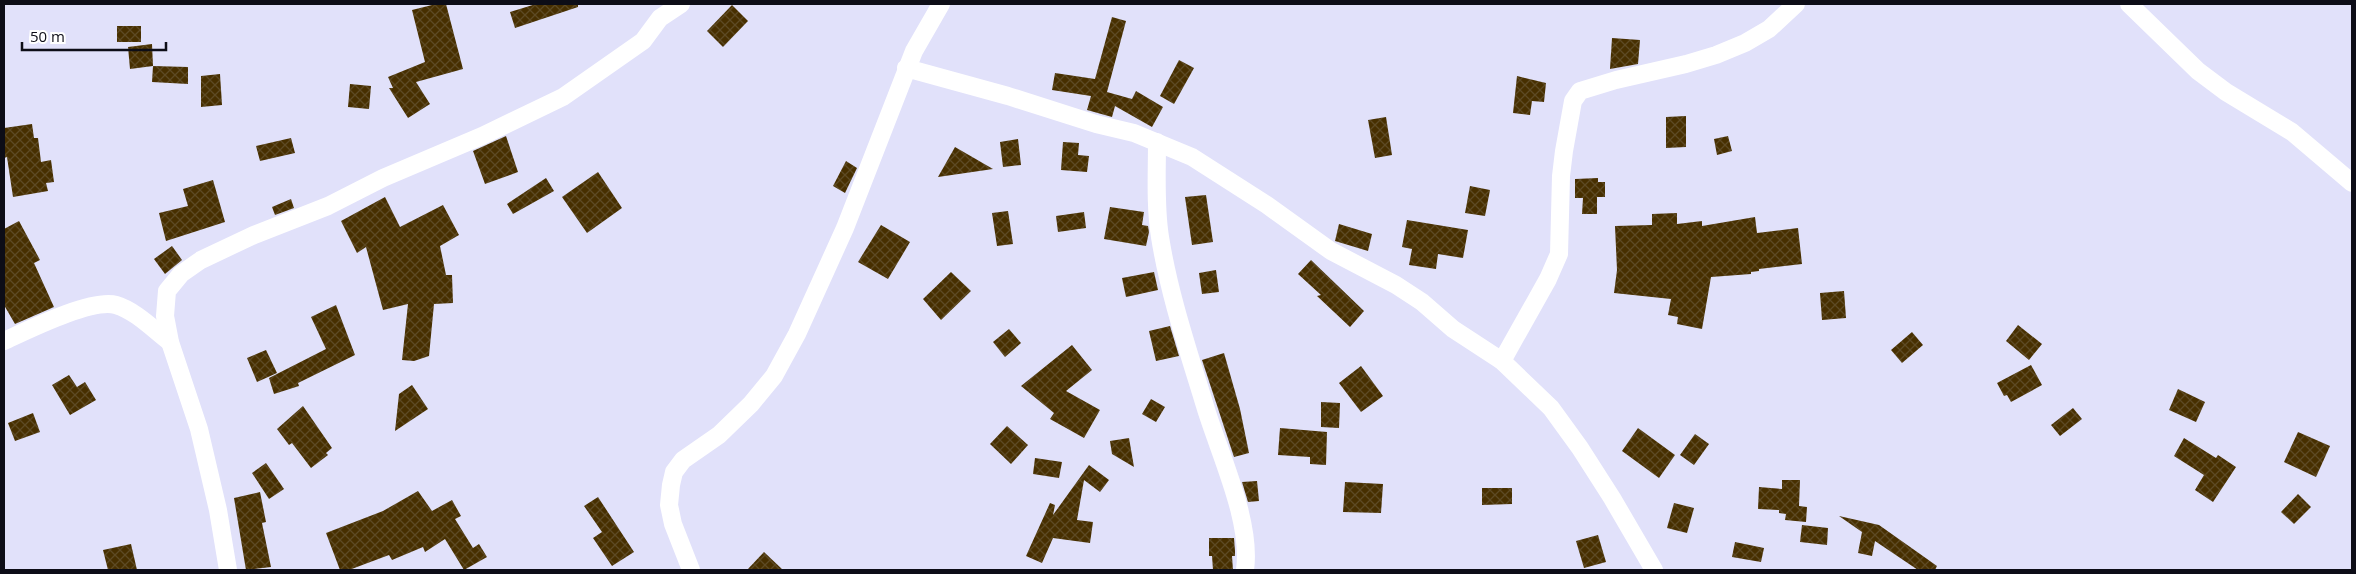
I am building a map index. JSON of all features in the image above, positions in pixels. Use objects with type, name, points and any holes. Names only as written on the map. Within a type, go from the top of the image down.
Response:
[{"type":"street","points":[[228,570],[218,510],[199,429],[170,342],[165,316],[167,291],[181,274],[202,260],[254,235],[328,206],[383,178],[482,136],[563,97],[643,41],[660,18],[681,4]]},
{"type":"street","points":[[691,570],[673,524],[669,505],[670,485],[674,472],[683,460],[719,434],[751,404],[774,376],[798,334],[841,236],[888,119],[906,68],[924,31],[941,4]]},
{"type":"street","points":[[1502,362],[1548,279],[1559,254],[1564,151],[1573,101],[1580,91],[1592,86],[1716,55],[1745,43],[1769,29],[1796,4]]},
{"type":"street","points":[[2129,4],[2198,71],[2226,92],[2292,132],[2352,183]]},
{"type":"street","points":[[906,68],[1008,96],[1096,124],[1134,133],[1192,156],[1267,205],[1331,251],[1396,285],[1422,302],[1453,329],[1502,362],[1551,408],[1612,498],[1654,570]]},
{"type":"street","points":[[1157,142],[1157,196],[1160,235],[1169,280],[1207,413],[1243,526],[1247,558],[1245,570]]},
{"type":"street","points":[[4,341],[73,312],[104,305],[114,305],[126,309],[170,342]]},
{"type":"building","points":[[436,4],[446,4],[463,69],[416,82],[430,104],[408,118],[389,88],[393,88],[388,77],[425,62],[412,10]]},
{"type":"building","points":[[536,4],[578,4],[578,7],[515,28],[510,12]]},
{"type":"building","points":[[732,5],[748,21],[723,47],[707,31]]},
{"type":"building","points":[[1112,17],[1126,21],[1107,92],[1132,99],[1136,91],[1163,107],[1152,127],[1115,106],[1112,117],[1087,110],[1091,96],[1052,90],[1055,73],[1095,79]]},
{"type":"building","points":[[117,26],[141,26],[141,42],[117,42]]},
{"type":"building","points":[[1612,38],[1640,40],[1638,64],[1610,69]]},
{"type":"building","points":[[152,44],[153,66],[130,69],[128,47]]},
{"type":"building","points":[[1179,60],[1194,68],[1174,104],[1160,96]]},
{"type":"building","points":[[153,66],[188,67],[188,84],[152,82]]},
{"type":"building","points":[[220,74],[222,105],[201,107],[201,76]]},
{"type":"building","points":[[1517,76],[1546,83],[1544,102],[1532,101],[1530,115],[1513,113]]},
{"type":"building","points":[[350,84],[371,86],[369,109],[348,107]]},
{"type":"building","points":[[1686,116],[1686,147],[1666,148],[1666,117]]},
{"type":"building","points":[[1386,117],[1392,155],[1375,158],[1368,120]]},
{"type":"building","points":[[32,124],[34,138],[38,138],[41,162],[51,160],[54,182],[46,183],[48,191],[13,197],[7,157],[4,158],[4,128]]},
{"type":"building","points":[[506,136],[518,172],[485,184],[473,151]]},
{"type":"building","points":[[1728,136],[1732,151],[1717,155],[1714,139]]},
{"type":"building","points":[[291,138],[295,153],[260,161],[256,146]]},
{"type":"building","points":[[1018,139],[1021,165],[1003,167],[1000,142]]},
{"type":"building","points":[[1063,142],[1079,143],[1078,155],[1089,156],[1087,172],[1061,170]]},
{"type":"building","points":[[955,147],[993,169],[938,177]]},
{"type":"building","points":[[846,161],[857,168],[845,193],[833,186]]},
{"type":"building","points":[[598,172],[622,208],[587,233],[562,197]]},
{"type":"building","points":[[546,178],[554,191],[513,214],[507,204]]},
{"type":"building","points":[[1598,178],[1598,182],[1605,182],[1605,197],[1597,197],[1597,214],[1582,214],[1583,198],[1575,198],[1575,179]]},
{"type":"building","points":[[213,180],[225,222],[166,241],[159,213],[188,206],[183,189]]},
{"type":"building","points":[[1470,186],[1490,190],[1485,216],[1465,213]]},
{"type":"building","points":[[1206,195],[1213,242],[1192,245],[1185,197]]},
{"type":"building","points":[[385,197],[400,227],[443,205],[459,235],[440,246],[446,275],[452,275],[453,303],[434,304],[429,356],[414,361],[402,360],[408,304],[383,310],[366,247],[357,253],[341,221]]},
{"type":"building","points":[[291,199],[294,208],[275,215],[272,207]]},
{"type":"building","points":[[1110,207],[1144,212],[1142,225],[1148,226],[1149,232],[1146,246],[1104,239]]},
{"type":"building","points":[[1008,211],[1013,244],[997,246],[992,213]]},
{"type":"building","points":[[1084,212],[1086,228],[1058,232],[1056,216]]},
{"type":"building","points":[[1677,213],[1677,224],[1702,221],[1702,226],[1755,217],[1757,233],[1798,228],[1802,264],[1759,269],[1759,271],[1751,272],[1751,274],[1711,277],[1702,329],[1677,324],[1678,317],[1668,315],[1671,299],[1614,293],[1617,270],[1615,226],[1652,225],[1652,214]]},
{"type":"building","points":[[1407,220],[1468,230],[1463,258],[1438,254],[1436,269],[1409,265],[1412,249],[1402,247]]},
{"type":"building","points":[[19,221],[40,260],[34,263],[54,307],[15,324],[4,305],[4,229]]},
{"type":"building","points":[[1339,224],[1372,234],[1368,251],[1335,241]]},
{"type":"building","points":[[881,225],[910,242],[888,279],[858,262]]},
{"type":"building","points":[[172,246],[182,260],[165,274],[154,259]]},
{"type":"building","points":[[1311,260],[1364,311],[1350,327],[1317,296],[1321,295],[1298,274]]},
{"type":"building","points":[[1216,270],[1219,292],[1202,294],[1199,273]]},
{"type":"building","points":[[951,272],[971,291],[941,320],[923,299]]},
{"type":"building","points":[[1154,272],[1158,290],[1126,297],[1122,278]]},
{"type":"building","points":[[1844,291],[1846,318],[1822,320],[1820,293]]},
{"type":"building","points":[[336,305],[355,355],[298,383],[299,386],[274,394],[269,378],[326,349],[311,317]]},
{"type":"building","points":[[2018,325],[2042,344],[2029,360],[2006,341]]},
{"type":"building","points":[[1170,326],[1179,356],[1156,361],[1149,331]]},
{"type":"building","points":[[1009,329],[1021,343],[1005,357],[993,342]]},
{"type":"building","points":[[1912,332],[1923,345],[1902,363],[1891,350]]},
{"type":"building","points":[[1072,345],[1092,370],[1066,391],[1100,410],[1084,438],[1050,419],[1054,413],[1021,386]]},
{"type":"building","points":[[266,350],[277,373],[257,382],[247,358]]},
{"type":"building","points":[[1224,353],[1240,409],[1249,453],[1234,457],[1202,360]]},
{"type":"building","points":[[2031,365],[2042,385],[2011,402],[2007,395],[2004,396],[1997,383]]},
{"type":"building","points":[[1361,366],[1383,396],[1361,412],[1339,383]]},
{"type":"building","points":[[69,375],[77,387],[85,382],[96,400],[70,415],[52,385]]},
{"type":"building","points":[[412,385],[428,409],[395,431],[399,394]]},
{"type":"building","points":[[2178,389],[2205,402],[2196,422],[2169,410]]},
{"type":"building","points":[[1151,399],[1165,407],[1156,422],[1142,414]]},
{"type":"building","points":[[1321,402],[1340,403],[1339,428],[1321,427]]},
{"type":"building","points":[[303,406],[332,448],[326,453],[328,455],[311,468],[292,443],[289,445],[277,429]]},
{"type":"building","points":[[2073,408],[2082,419],[2060,436],[2051,425]]},
{"type":"building","points":[[33,413],[40,432],[15,441],[8,423]]},
{"type":"building","points":[[1007,426],[1028,445],[1011,464],[990,444]]},
{"type":"building","points":[[1280,428],[1327,432],[1326,465],[1310,464],[1310,457],[1278,455]]},
{"type":"building","points":[[1638,428],[1675,455],[1659,478],[1622,451]]},
{"type":"building","points":[[2298,432],[2330,446],[2316,477],[2284,462]]},
{"type":"building","points":[[1695,434],[1709,444],[1694,465],[1680,455]]},
{"type":"building","points":[[1129,438],[1134,467],[1112,454],[1110,441]]},
{"type":"building","points":[[2184,438],[2216,458],[2218,455],[2236,467],[2213,502],[2195,490],[2204,475],[2174,456]]},
{"type":"building","points":[[1035,458],[1062,462],[1059,478],[1033,474]]},
{"type":"building","points":[[266,463],[284,489],[269,499],[252,473]]},
{"type":"building","points":[[1089,465],[1109,480],[1100,492],[1084,480],[1077,520],[1093,522],[1090,543],[1053,538],[1042,563],[1026,556],[1050,503],[1055,505],[1053,515]]},
{"type":"building","points":[[1782,480],[1800,480],[1799,506],[1807,507],[1806,522],[1785,520],[1786,514],[1779,513],[1779,510],[1758,509],[1759,487],[1782,489]]},
{"type":"building","points":[[1257,481],[1259,501],[1248,502],[1242,482]]},
{"type":"building","points":[[1345,482],[1383,484],[1381,513],[1343,512]]},
{"type":"building","points":[[1482,488],[1512,488],[1512,504],[1482,505]]},
{"type":"building","points":[[418,491],[432,511],[452,500],[461,516],[455,519],[473,548],[479,544],[487,557],[464,570],[445,539],[425,552],[423,547],[392,560],[389,555],[349,570],[340,570],[326,533],[383,511]]},
{"type":"building","points":[[260,492],[266,522],[262,523],[271,567],[246,570],[234,498]]},
{"type":"building","points":[[2298,494],[2311,507],[2294,524],[2281,512]]},
{"type":"building","points":[[598,497],[634,552],[612,566],[593,538],[602,532],[584,506]]},
{"type":"building","points":[[1674,503],[1694,508],[1687,533],[1667,528]]},
{"type":"building","points":[[1839,516],[1879,525],[1937,566],[1935,570],[1918,570],[1875,541],[1872,556],[1858,553],[1862,532]]},
{"type":"building","points":[[1802,525],[1828,528],[1827,545],[1800,542]]},
{"type":"building","points":[[1598,535],[1606,562],[1584,568],[1576,541]]},
{"type":"building","points":[[1209,538],[1234,538],[1235,556],[1232,556],[1233,570],[1213,570],[1212,556],[1209,556]]},
{"type":"building","points":[[1735,542],[1764,548],[1761,562],[1732,557]]},
{"type":"building","points":[[131,544],[137,570],[108,570],[103,550]]},
{"type":"building","points":[[764,552],[783,570],[747,570]]}]
